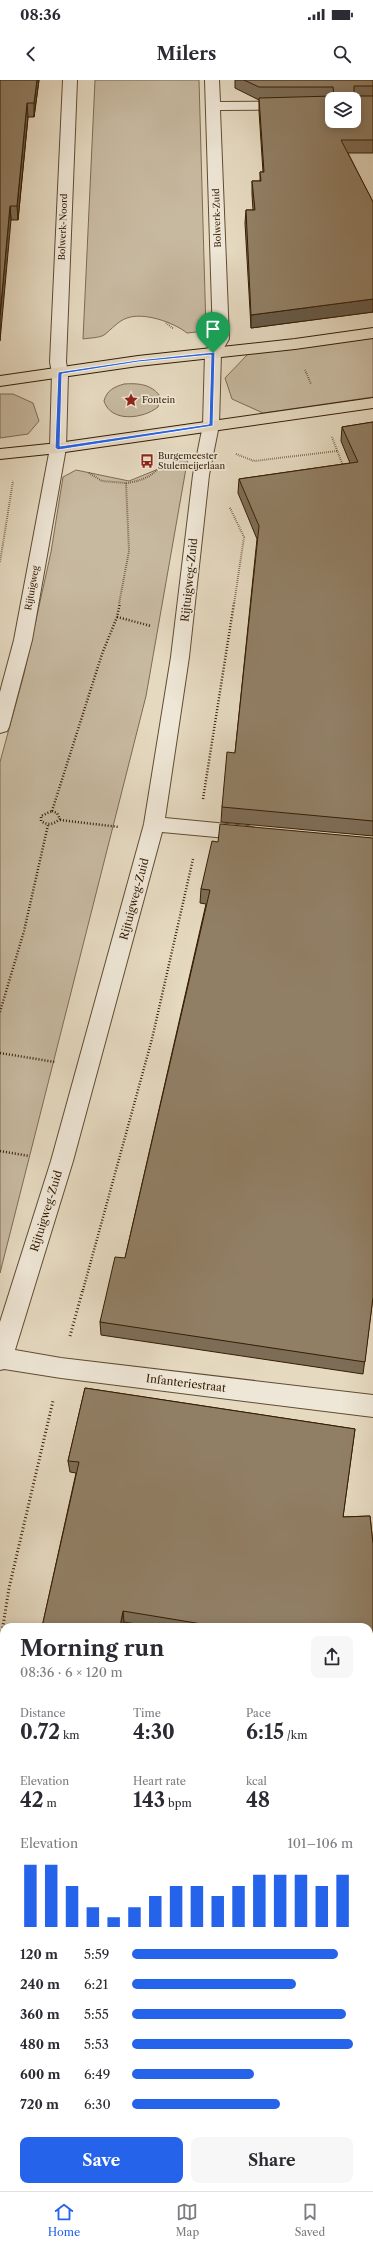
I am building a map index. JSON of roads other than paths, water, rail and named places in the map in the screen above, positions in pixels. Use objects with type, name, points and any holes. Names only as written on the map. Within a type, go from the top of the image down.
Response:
[{"type":"main road","points":[[0,381],[138,361],[295,344],[373,333]]},
{"type":"main road","points":[[0,454],[58,448],[373,403]]},
{"type":"street","name":"Bolwerk-Noord","points":[[58,448],[60,373],[58,362],[70,80]]},
{"type":"street","name":"Bolwerk-Zuid","points":[[212,80],[221,338],[213,353]]},
{"type":"street","points":[[213,106],[325,105]]},
{"type":"street","name":"Rijtuigweg-Zuid","points":[[0,1359],[62,1161],[153,828],[180,657],[201,475],[211,425],[213,353]]},
{"type":"street","name":"Rijtuigweg","points":[[0,726],[23,640],[58,448]]},
{"type":"street","points":[[153,828],[198,829],[270,835]]},
{"type":"street","name":"Infanteriestraat","points":[[0,1359],[61,1368],[373,1406]]},
{"type":"place","name":"Fontein","points":[[131,400]]},
{"type":"place","name":"Burgemeester Stulemeijerlaan","points":[[147,461]]}]
